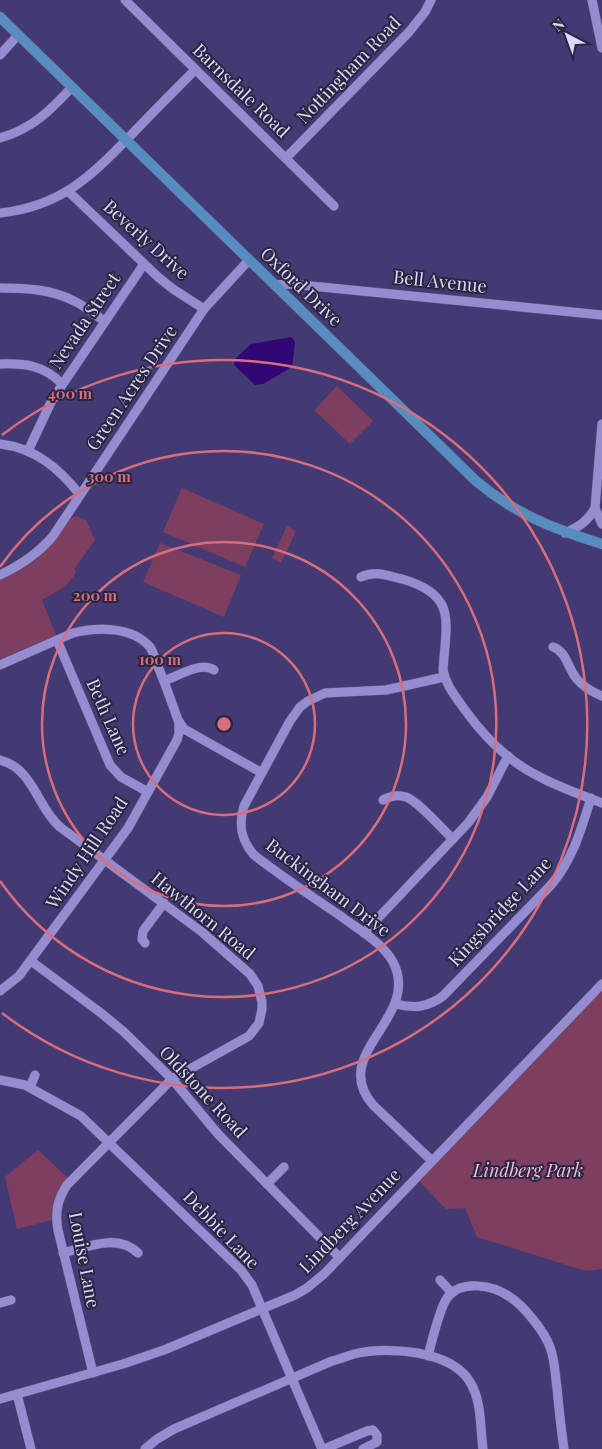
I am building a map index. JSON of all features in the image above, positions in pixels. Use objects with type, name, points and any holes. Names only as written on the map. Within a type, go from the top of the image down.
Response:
[{"type":"main road","name":"Oxford Drive","points":[[0,18],[127,139],[482,487],[515,510],[565,533],[602,544]]},
{"type":"street","name":"Barnsdale Road","points":[[125,0],[334,206]]},
{"type":"street","name":"Nottingham Road","points":[[286,158],[409,32],[431,0]]},
{"type":"street","points":[[592,0],[602,48]]},
{"type":"street","points":[[0,55],[18,35]]},
{"type":"street","points":[[0,213],[31,207],[68,191],[92,174],[195,70]]},
{"type":"street","points":[[0,138],[21,131],[39,120],[72,87]]},
{"type":"street","name":"Beverly Drive","points":[[68,191],[144,264],[173,289],[204,309]]},
{"type":"street","name":"Green Acres Drive","points":[[0,575],[25,562],[53,536],[204,309],[249,260]]},
{"type":"street","name":"Nevada Street","points":[[28,451],[43,416],[62,384],[144,264]]},
{"type":"street","name":"Bell Avenue","points":[[275,285],[291,284],[602,315]]},
{"type":"street","points":[[0,288],[33,289],[58,294],[76,302],[104,321]]},
{"type":"street","points":[[0,364],[22,363],[32,365],[50,373],[62,384]]},
{"type":"street","points":[[565,533],[582,524],[590,517],[595,508],[602,424]]},
{"type":"street","points":[[0,444],[28,451],[55,467],[80,495]]},
{"type":"street","points":[[595,508],[602,524]]},
{"type":"street","points":[[361,577],[373,573],[382,574],[419,584],[438,598],[446,621],[444,677],[450,690],[473,722],[508,756],[542,778],[602,803]]},
{"type":"street","points":[[0,665],[73,633],[94,629],[127,633],[144,642],[149,647],[178,720],[188,733],[262,773]]},
{"type":"street","name":"Beth Lane","points":[[57,640],[110,765],[121,777],[148,792]]},
{"type":"street","points":[[552,647],[560,651],[570,671],[579,682],[602,696]]},
{"type":"street","points":[[164,681],[202,667],[214,670]]},
{"type":"street","name":"Buckingham Drive","points":[[432,1160],[373,1105],[361,1085],[362,1061],[396,1004],[399,987],[393,961],[382,947],[364,933],[260,859],[248,848],[241,828],[242,813],[262,773],[294,715],[308,701],[335,692],[386,690],[444,677]]},
{"type":"street","name":"Windy Hill Road","points":[[0,991],[12,983],[31,961],[128,828],[177,740],[178,720]]},
{"type":"street","points":[[364,933],[468,824],[488,797],[508,756]]},
{"type":"street","name":"Hawthorn Road","points":[[0,760],[10,763],[22,772],[53,821],[202,932],[250,974],[258,986],[262,1002],[261,1016],[249,1036],[172,1079],[109,1142]]},
{"type":"street","points":[[383,800],[394,796],[404,796],[410,799],[453,839]]},
{"type":"street","name":"Kingsbridge Lane","points":[[396,1004],[406,1007],[422,1007],[437,1001],[551,885],[574,850],[591,798]]},
{"type":"street","points":[[145,943],[142,939],[143,931],[164,903]]},
{"type":"street","name":"Oldstone Road","points":[[31,961],[113,1022],[172,1079],[218,1134],[339,1257]]},
{"type":"street","name":"Lindberg Avenue","points":[[0,1398],[93,1373],[157,1353],[307,1288],[324,1274],[602,984]]},
{"type":"street","points":[[30,1087],[35,1075]]},
{"type":"street","name":"Debbie Lane","points":[[0,1080],[30,1087],[81,1116],[241,1270],[252,1285],[291,1379],[323,1449]]},
{"type":"street","name":"Louise Lane","points":[[93,1373],[56,1220],[58,1201],[67,1185],[109,1142]]},
{"type":"street","points":[[267,1184],[284,1167]]},
{"type":"street","points":[[63,1253],[94,1244],[117,1242],[129,1246],[138,1253]]},
{"type":"street","points":[[440,1280],[452,1293]]},
{"type":"street","points":[[428,1356],[444,1304],[452,1293],[468,1286],[475,1286],[499,1291],[516,1302],[540,1329],[549,1345],[554,1361],[564,1449]]},
{"type":"street","points":[[0,1303],[12,1300]]},
{"type":"street","points":[[145,1449],[156,1439],[174,1429],[332,1362],[364,1352],[396,1351],[428,1356],[451,1363],[459,1368],[470,1382],[477,1399],[483,1449]]},
{"type":"street","points":[[17,1394],[31,1449]]},
{"type":"street","points":[[323,1449],[373,1430],[377,1435],[376,1442],[362,1449]]},
{"type":"green space","points":[[337,386],[373,421],[350,444],[314,410]]},
{"type":"green space","points":[[182,488],[264,524],[245,567],[163,532]]},
{"type":"green space","points":[[76,516],[86,520],[95,540],[75,568],[76,573],[66,586],[42,600],[56,635],[0,659],[0,580],[24,568],[39,557],[66,523]]},
{"type":"green space","points":[[287,526],[296,531],[281,563],[272,558]]},
{"type":"green space","points":[[160,543],[241,575],[224,617],[143,582]]},
{"type":"green space","name":"Lindberg Park","points":[[602,989],[602,1269],[586,1271],[477,1237],[465,1208],[446,1209],[417,1179]]},
{"type":"green space","points":[[38,1150],[68,1178],[54,1201],[52,1220],[17,1229],[5,1177]]},
{"type":"shaded area","points":[[291,337],[295,342],[292,367],[263,384],[255,385],[234,365],[235,359],[251,344]]}]
